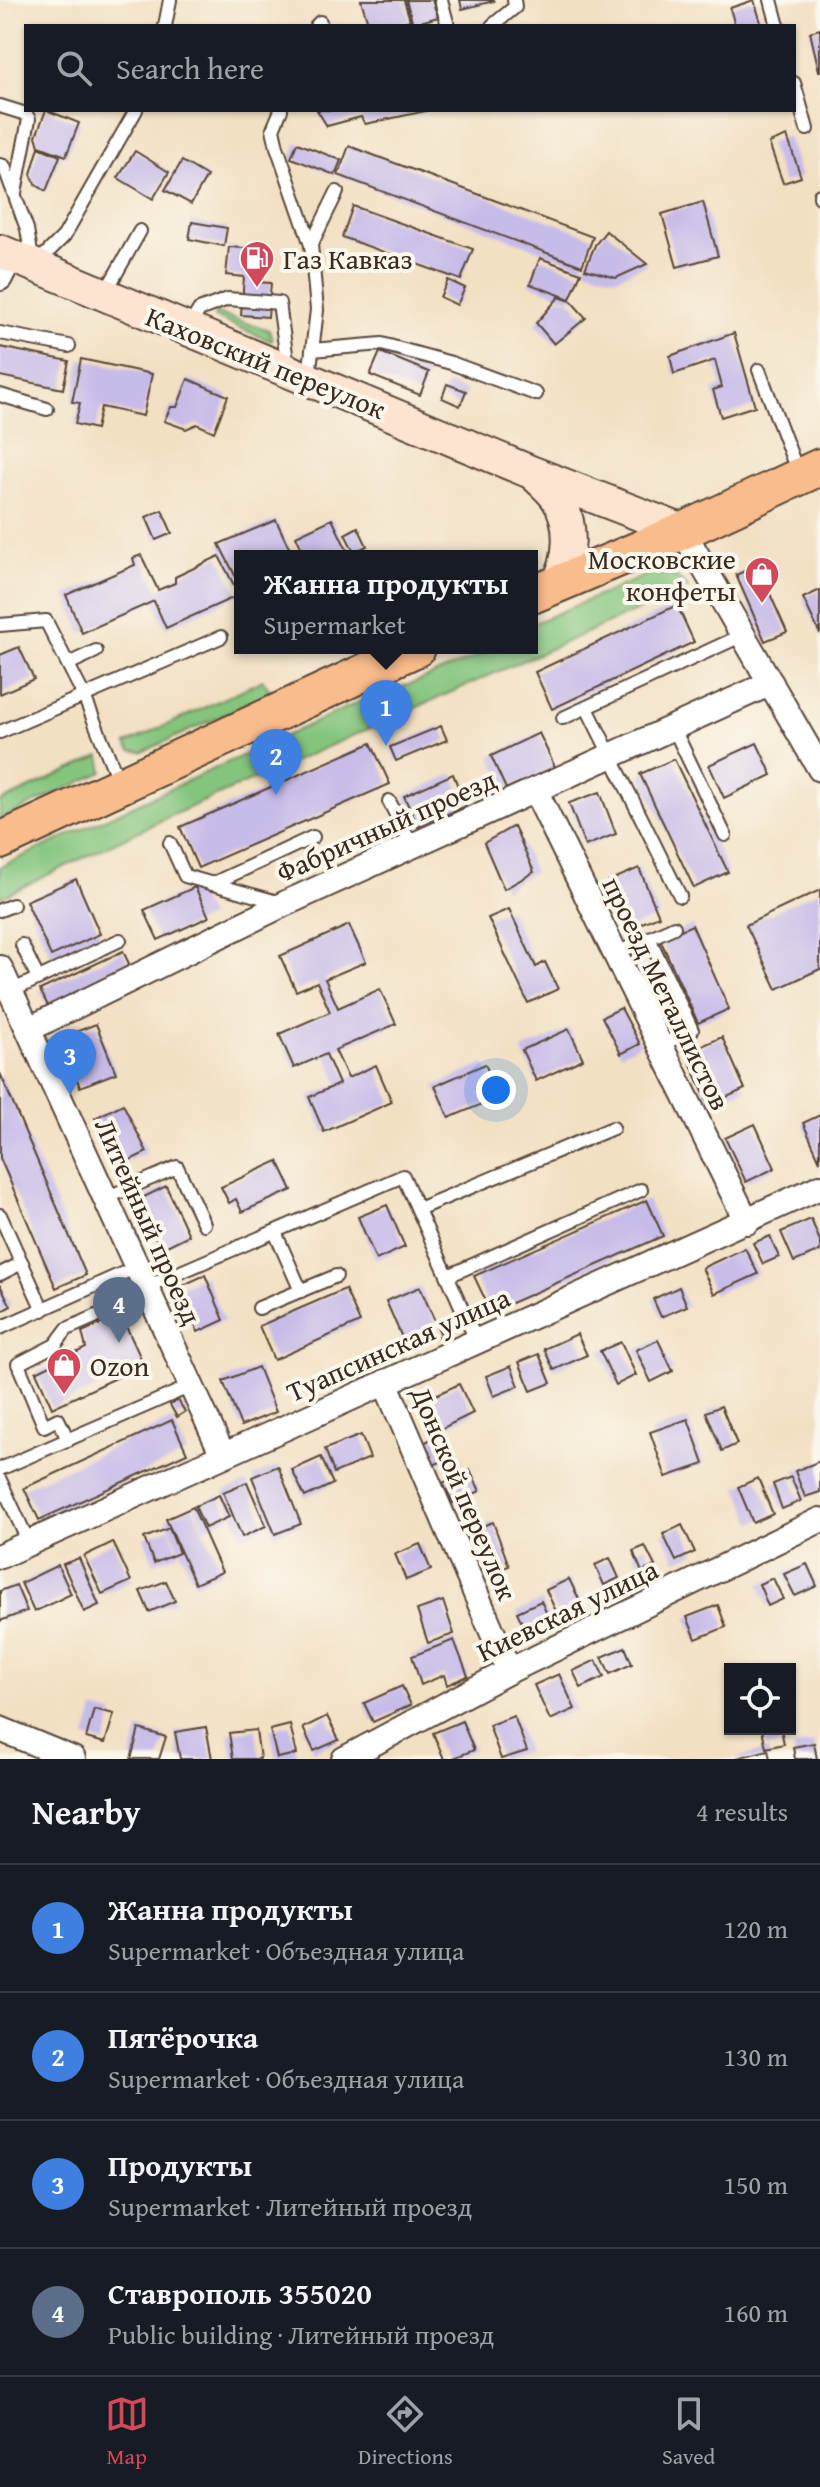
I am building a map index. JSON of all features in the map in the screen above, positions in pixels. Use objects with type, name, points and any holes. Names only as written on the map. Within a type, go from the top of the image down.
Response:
[{"type":"main road","name":"Каховский переулок","points":[[11,263],[188,330],[303,367],[533,473],[683,531]]},
{"type":"main road","points":[[545,589],[683,531],[810,472]]},
{"type":"main road","points":[[533,473],[557,498],[568,533],[566,568],[545,589]]},
{"type":"main road","points":[[0,841],[404,654]]},
{"type":"street","points":[[683,531],[820,769]]},
{"type":"street","name":"Фабричный проезд","points":[[29,1029],[284,904],[771,683]]},
{"type":"street","name":"проезд Металлистов","points":[[535,790],[747,1222]]},
{"type":"street","name":"Литейный проезд","points":[[0,968],[5,993],[29,1029],[223,1455]]},
{"type":"street","name":"Туапсинская улица","points":[[0,1556],[820,1187]]},
{"type":"street","name":"Донской переулок","points":[[385,1382],[509,1671]]},
{"type":"street","name":"Киевская улица","points":[[344,1759],[509,1671],[820,1520]]},
{"type":"street","points":[[0,1729],[73,1759]]},
{"type":"lane","points":[[165,24],[170,0]]},
{"type":"lane","points":[[441,0],[447,24]]},
{"type":"lane","points":[[494,24],[515,7],[514,0]]},
{"type":"lane","points":[[771,0],[777,24]]},
{"type":"lane","points":[[796,90],[807,129]]},
{"type":"lane","points":[[0,106],[26,114],[29,119],[15,193]]},
{"type":"lane","points":[[11,263],[64,236],[135,112]]},
{"type":"lane","points":[[280,112],[273,129],[311,245],[317,310],[303,367]]},
{"type":"lane","points":[[0,165],[4,166],[27,229],[11,263]]},
{"type":"lane","points":[[311,245],[337,192]]},
{"type":"lane","points":[[104,296],[140,231]]},
{"type":"lane","points":[[188,330],[199,310],[228,299],[279,303],[303,367]]},
{"type":"lane","points":[[0,333],[69,346]]},
{"type":"lane","points":[[303,367],[382,344],[451,363],[536,394]]},
{"type":"lane","points":[[759,370],[810,472]]},
{"type":"lane","points":[[0,395],[47,409]]},
{"type":"lane","points":[[0,625],[46,621],[84,696],[120,785]]},
{"type":"lane","points":[[563,718],[743,635]]},
{"type":"lane","points":[[0,732],[221,637]]},
{"type":"lane","points":[[68,664],[96,651]]},
{"type":"lane","points":[[587,708],[680,896]]},
{"type":"lane","points":[[673,727],[725,835]]},
{"type":"lane","points":[[389,801],[412,846]]},
{"type":"lane","points":[[212,884],[313,837]]},
{"type":"lane","points":[[170,843],[185,876],[284,904]]},
{"type":"lane","points":[[0,910],[13,905]]},
{"type":"lane","points":[[615,954],[674,927]]},
{"type":"lane","points":[[649,938],[692,1030],[660,1046]]},
{"type":"lane","points":[[5,993],[120,940]]},
{"type":"lane","points":[[22,945],[38,978]]},
{"type":"lane","points":[[418,1209],[613,1128]]},
{"type":"lane","points":[[106,1198],[177,1167],[204,1224]]},
{"type":"lane","points":[[0,1328],[43,1310],[144,1282],[275,1232],[403,1176],[476,1340]]},
{"type":"lane","points":[[448,1276],[641,1190]]},
{"type":"lane","points":[[0,1215],[43,1310]]},
{"type":"lane","points":[[275,1232],[301,1291]]},
{"type":"lane","points":[[0,1274],[22,1263]]},
{"type":"lane","points":[[259,1308],[336,1276]]},
{"type":"lane","points":[[68,1440],[58,1419],[44,1426],[18,1364],[55,1345],[67,1329],[144,1282]]},
{"type":"lane","points":[[0,1469],[191,1386]]},
{"type":"lane","points":[[0,1480],[29,1543]]},
{"type":"green space","points":[[215,313],[269,330],[273,339],[271,341],[214,317]]},
{"type":"green space","points":[[654,572],[676,577],[688,588],[168,817],[0,898],[0,867],[370,697],[414,683],[484,654],[538,654],[538,621]]},
{"type":"green space","points":[[263,680],[269,689],[264,696],[143,752],[131,751],[126,744]]},
{"type":"green space","points":[[100,756],[103,772],[0,819],[0,802]]},
{"type":"building","points":[[361,0],[404,0],[410,20],[398,24],[368,24]]},
{"type":"building","points":[[406,0],[432,0],[438,17],[413,24]]},
{"type":"building","points":[[460,0],[493,0],[494,1],[462,9]]},
{"type":"building","points":[[754,0],[761,24],[734,24],[730,8]]},
{"type":"building","points":[[820,29],[820,71],[819,71],[810,32]]},
{"type":"building","points":[[45,112],[79,123],[66,156],[39,146],[36,136]]},
{"type":"building","points":[[318,112],[421,112],[365,124],[361,117],[327,126]]},
{"type":"building","points":[[787,136],[801,177],[783,183],[769,143]]},
{"type":"building","points":[[297,143],[341,160],[335,175],[291,158]]},
{"type":"building","points":[[349,146],[593,237],[582,266],[338,175]]},
{"type":"building","points":[[39,147],[60,156],[46,191],[35,184],[31,174]]},
{"type":"building","points":[[135,151],[169,172],[153,199],[118,178]]},
{"type":"building","points":[[182,161],[207,176],[191,204],[165,190]]},
{"type":"building","points":[[703,202],[718,256],[677,267],[662,214]]},
{"type":"building","points":[[353,206],[473,249],[461,280],[342,237]]},
{"type":"building","points":[[192,222],[227,228],[224,246],[189,239]]},
{"type":"building","points":[[606,231],[647,264],[616,278],[585,269],[595,245]]},
{"type":"building","points":[[229,247],[257,249],[255,282],[271,283],[268,317],[241,315],[244,277],[226,275]]},
{"type":"building","points":[[540,258],[581,273],[570,299],[530,284]]},
{"type":"building","points":[[448,280],[465,288],[457,305],[440,297]]},
{"type":"building","points":[[559,297],[571,301],[586,318],[554,344],[536,323]]},
{"type":"building","points":[[734,333],[755,406],[721,417],[713,390],[722,387],[715,360],[674,374],[670,356]]},
{"type":"building","points":[[0,347],[69,361],[63,389],[0,376]]},
{"type":"building","points":[[380,352],[429,372],[420,395],[370,375]]},
{"type":"building","points":[[81,359],[152,374],[143,416],[101,407],[96,429],[75,424],[80,403],[72,402]]},
{"type":"building","points":[[188,379],[228,396],[214,432],[197,424],[186,429],[164,421],[171,407],[177,407]]},
{"type":"building","points":[[447,384],[466,391],[460,406],[442,398]]},
{"type":"building","points":[[162,510],[172,533],[156,540],[146,517]]},
{"type":"building","points":[[332,519],[347,550],[302,550],[296,536]]},
{"type":"building","points":[[276,520],[290,550],[234,550],[234,573],[219,544]]},
{"type":"building","points":[[358,527],[367,546],[353,550],[345,534]]},
{"type":"building","points":[[141,555],[158,590],[175,583],[175,577],[219,556],[234,585],[234,597],[166,628],[154,601],[82,633],[66,595],[135,565],[133,558]]},
{"type":"building","points":[[757,565],[787,632],[765,641],[736,575]]},
{"type":"building","points":[[820,590],[820,634],[803,598]]},
{"type":"building","points":[[677,605],[694,642],[552,709],[535,672]]},
{"type":"building","points":[[19,647],[34,679],[0,694],[0,655]]},
{"type":"building","points":[[441,726],[447,740],[396,761],[390,747]]},
{"type":"building","points":[[539,733],[555,767],[506,789],[491,756]]},
{"type":"building","points":[[371,743],[390,784],[198,868],[180,827]]},
{"type":"building","points":[[757,743],[772,775],[724,798],[709,765]]},
{"type":"building","points":[[674,759],[728,872],[694,888],[640,774]]},
{"type":"building","points":[[453,774],[466,806],[418,827],[404,796]]},
{"type":"building","points":[[600,792],[616,834],[585,846],[569,803]]},
{"type":"building","points":[[514,826],[534,872],[504,889],[484,843]]},
{"type":"building","points":[[639,868],[659,916],[630,928],[609,881]]},
{"type":"building","points":[[76,879],[100,934],[51,956],[26,901]]},
{"type":"building","points":[[195,887],[209,917],[158,940],[144,910]]},
{"type":"building","points":[[820,890],[820,969],[777,989],[746,925]]},
{"type":"building","points":[[509,909],[536,967],[545,962],[558,989],[528,1003],[488,918]]},
{"type":"building","points":[[349,925],[366,962],[325,979],[338,1008],[380,989],[396,1024],[335,1050],[348,1078],[376,1065],[392,1102],[324,1132],[309,1097],[339,1084],[326,1054],[294,1068],[279,1034],[330,1012],[317,982],[296,991],[280,956]]},
{"type":"building","points":[[692,925],[729,1009],[698,1023],[660,939]]},
{"type":"building","points":[[123,951],[131,968],[48,1006],[40,990]]},
{"type":"building","points":[[621,1008],[640,1044],[621,1054],[602,1017]]},
{"type":"building","points":[[96,1024],[116,1073],[80,1087],[60,1038]]},
{"type":"building","points":[[569,1029],[583,1059],[536,1081],[522,1050]]},
{"type":"building","points":[[722,1037],[745,1089],[709,1105],[686,1053]]},
{"type":"building","points":[[485,1064],[499,1097],[449,1118],[435,1086]]},
{"type":"building","points":[[0,1073],[86,1275],[56,1288],[0,1158]]},
{"type":"building","points":[[123,1104],[147,1152],[118,1166],[95,1118]]},
{"type":"building","points":[[820,1115],[820,1161],[803,1123]]},
{"type":"building","points":[[755,1124],[775,1168],[746,1182],[725,1138]]},
{"type":"building","points":[[278,1161],[292,1190],[242,1212],[236,1199],[229,1203],[221,1187]]},
{"type":"building","points":[[166,1186],[189,1235],[161,1249],[138,1200]]},
{"type":"building","points":[[647,1200],[663,1236],[491,1312],[474,1276]]},
{"type":"building","points":[[387,1205],[405,1247],[376,1260],[358,1217]]},
{"type":"building","points":[[811,1219],[820,1241],[820,1251],[794,1262],[781,1232]]},
{"type":"building","points":[[770,1236],[779,1257],[763,1264],[753,1243]]},
{"type":"building","points":[[745,1248],[758,1274],[714,1294],[702,1268]]},
{"type":"building","points":[[205,1275],[224,1320],[198,1332],[179,1287]]},
{"type":"building","points":[[0,1285],[11,1306],[0,1312]]},
{"type":"building","points":[[420,1287],[441,1335],[407,1349],[386,1301]]},
{"type":"building","points":[[679,1287],[687,1306],[661,1317],[653,1299]]},
{"type":"building","points":[[345,1289],[360,1322],[274,1360],[259,1326]]},
{"type":"building","points":[[121,1315],[144,1365],[52,1408],[36,1372],[86,1348],[82,1332]]},
{"type":"building","points":[[577,1334],[587,1355],[554,1370],[544,1349]]},
{"type":"building","points":[[658,1340],[673,1371],[651,1382],[636,1350]]},
{"type":"building","points":[[621,1342],[636,1375],[616,1385],[600,1351]]},
{"type":"building","points":[[539,1354],[551,1383],[531,1391],[519,1362]]},
{"type":"building","points":[[511,1366],[519,1386],[494,1396],[486,1376]]},
{"type":"building","points":[[258,1367],[276,1412],[241,1426],[223,1381]]},
{"type":"building","points":[[459,1384],[473,1413],[441,1429],[427,1399]]},
{"type":"building","points":[[178,1400],[185,1412],[177,1417],[170,1405]]},
{"type":"building","points":[[721,1406],[737,1444],[722,1451],[706,1412]]},
{"type":"building","points":[[688,1419],[704,1464],[666,1477],[650,1432]]},
{"type":"building","points":[[172,1420],[187,1453],[39,1520],[24,1488]]},
{"type":"building","points":[[442,1433],[454,1455],[434,1465],[422,1444]]},
{"type":"building","points":[[361,1435],[370,1458],[334,1473],[325,1449]]},
{"type":"building","points":[[321,1457],[333,1484],[305,1497],[292,1470]]},
{"type":"building","points":[[820,1461],[820,1492],[805,1497],[795,1471]]},
{"type":"building","points":[[278,1466],[301,1524],[275,1534],[252,1477]]},
{"type":"building","points":[[470,1470],[480,1491],[453,1503],[443,1483]]},
{"type":"building","points":[[791,1477],[801,1501],[782,1509],[773,1484]]},
{"type":"building","points":[[758,1478],[773,1514],[753,1523],[738,1487]]},
{"type":"building","points":[[247,1482],[266,1526],[242,1537],[223,1492]]},
{"type":"building","points":[[219,1495],[229,1517],[205,1528],[195,1506]]},
{"type":"building","points":[[193,1507],[222,1572],[195,1584],[166,1519]]},
{"type":"building","points":[[493,1522],[509,1566],[487,1574],[471,1530]]},
{"type":"building","points":[[682,1525],[695,1552],[676,1561],[663,1534]]},
{"type":"building","points":[[169,1528],[179,1553],[154,1563],[144,1538]]},
{"type":"building","points":[[113,1542],[131,1581],[102,1594],[84,1556]]},
{"type":"building","points":[[420,1544],[431,1570],[406,1580],[395,1554]]},
{"type":"building","points":[[645,1546],[655,1566],[642,1572],[633,1551]]},
{"type":"building","points":[[79,1558],[99,1605],[84,1612],[63,1564]]},
{"type":"building","points":[[610,1558],[619,1578],[604,1585],[595,1565]]},
{"type":"building","points":[[807,1564],[817,1586],[795,1596],[784,1574]]},
{"type":"building","points":[[58,1565],[71,1594],[34,1612],[21,1583]]},
{"type":"building","points":[[773,1578],[783,1599],[768,1606],[759,1584]]},
{"type":"building","points":[[569,1579],[585,1611],[561,1622],[546,1590]]},
{"type":"building","points":[[166,1581],[175,1601],[149,1612],[140,1591]]},
{"type":"building","points":[[16,1585],[27,1611],[0,1621],[0,1591]]},
{"type":"building","points":[[443,1601],[454,1634],[428,1643],[417,1610]]},
{"type":"building","points":[[541,1601],[551,1623],[527,1634],[517,1612]]},
{"type":"building","points":[[718,1605],[726,1627],[696,1639],[687,1617]]},
{"type":"building","points":[[454,1640],[468,1676],[447,1685],[444,1675],[421,1685],[412,1656]]},
{"type":"building","points":[[625,1647],[632,1664],[610,1674],[602,1657]]},
{"type":"building","points":[[596,1660],[604,1677],[581,1688],[573,1671]]},
{"type":"building","points":[[559,1674],[575,1709],[550,1720],[534,1685]]},
{"type":"building","points":[[402,1686],[411,1705],[373,1722],[364,1703]]},
{"type":"building","points":[[94,1709],[114,1714],[105,1743],[86,1738]]},
{"type":"building","points":[[327,1716],[339,1740],[314,1751],[303,1728]]},
{"type":"building","points":[[514,1716],[527,1751],[501,1759],[489,1725]]},
{"type":"building","points":[[462,1721],[474,1750],[444,1759],[433,1733]]},
{"type":"building","points":[[290,1725],[297,1754],[277,1758],[270,1730]]},
{"type":"building","points":[[206,1727],[212,1759],[180,1759],[175,1732]]},
{"type":"building","points":[[139,1729],[166,1737],[159,1759],[131,1759]]},
{"type":"building","points":[[256,1730],[260,1759],[233,1759],[229,1733]]},
{"type":"building","points":[[763,1735],[782,1735],[784,1744],[766,1748]]},
{"type":"building","points":[[814,1743],[817,1759],[795,1759],[793,1747]]},
{"type":"building","points":[[768,1750],[770,1759],[737,1759],[737,1758]]},
{"type":"place","name":"Газ Кавказ","points":[[257,289]]},
{"type":"place","name":"Московские конфеты","points":[[762,605]]},
{"type":"place","name":"Жанна продукты","points":[[386,746]]},
{"type":"place","name":"Пятёрочка","points":[[276,795]]},
{"type":"place","name":"Продукты","points":[[70,1095]]},
{"type":"place","name":"Ставрополь 355020","points":[[119,1343]]},
{"type":"place","name":"Ozon","points":[[64,1396]]}]
